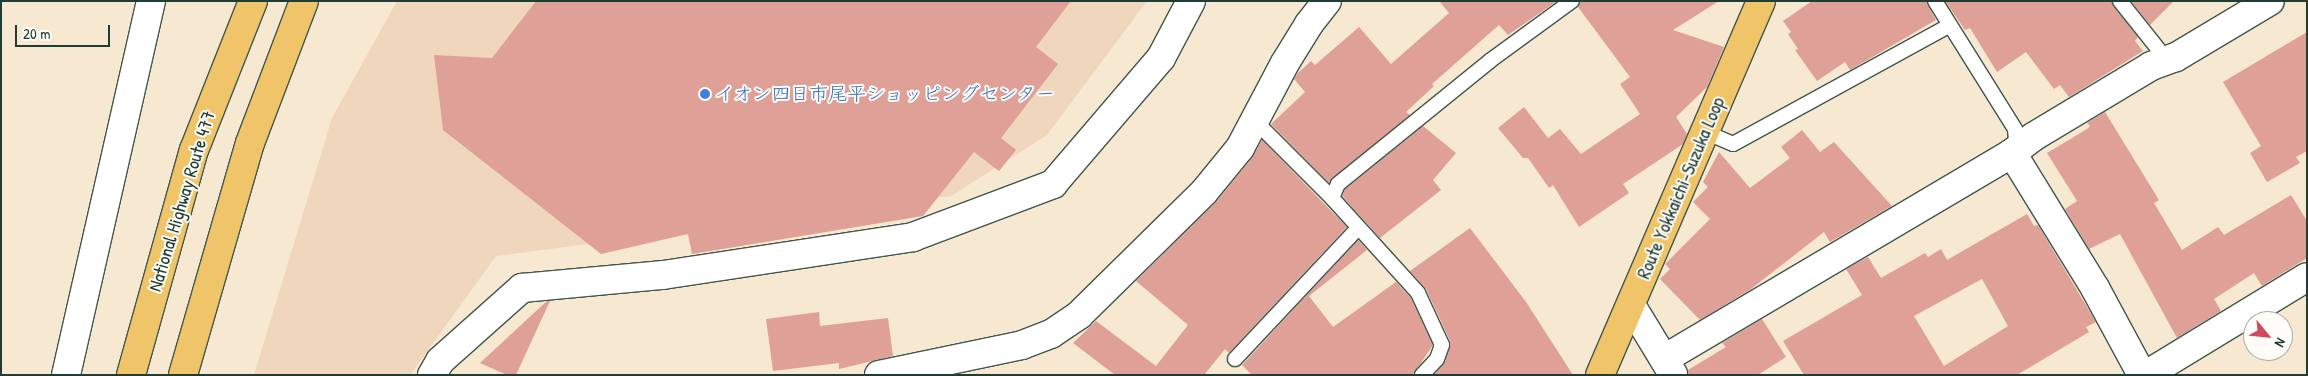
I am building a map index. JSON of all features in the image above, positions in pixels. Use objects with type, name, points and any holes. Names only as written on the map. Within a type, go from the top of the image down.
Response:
[{"type":"main road","name":"National Highway Route 477","points":[[131,375],[194,150],[253,1]]},
{"type":"main road","points":[[183,375],[250,143],[304,1]]},
{"type":"main road","name":"Route Yokkaichi-Suzuka Loop","points":[[1600,375],[1761,1]]},
{"type":"street","points":[[66,375],[151,1]]},
{"type":"street","points":[[432,375],[440,361],[522,288],[663,275],[913,237],[1053,184],[1161,58],[1191,1]]},
{"type":"street","points":[[879,375],[1022,345],[1064,326],[1094,302],[1204,192],[1240,148],[1285,63],[1309,24],[1328,1]]},
{"type":"street","points":[[1631,305],[1669,367],[2151,66],[2167,60],[2270,1]]},
{"type":"street","points":[[2014,152],[2144,375],[2307,276]]},
{"type":"lane","points":[[1332,198],[1338,184],[1491,60],[1572,1]]},
{"type":"lane","points":[[1935,1],[2014,129],[2014,152]]},
{"type":"lane","points":[[2120,1],[2167,60]]},
{"type":"lane","points":[[1705,132],[1733,144],[1950,25]]},
{"type":"lane","points":[[1254,122],[1332,198],[1418,293],[1437,329],[1442,345],[1441,352],[1422,375]]},
{"type":"lane","points":[[1235,359],[1358,228]]},
{"type":"shaded area","points":[[397,1],[1147,1],[1047,135],[951,196],[496,256],[410,375],[254,375],[332,118]]},
{"type":"building","name":"イオン四日市尾平ショッピングセンター","points":[[536,1],[1071,1],[1036,47],[1058,64],[1001,138],[1016,150],[999,171],[974,152],[923,216],[692,254],[688,234],[601,254],[443,130],[434,55],[492,58]]},
{"type":"building","points":[[1439,1],[1557,1],[1508,35],[1499,25],[1432,84],[1434,86],[1406,112],[1410,115],[1329,183],[1271,124],[1305,92],[1294,79],[1311,61],[1315,65],[1359,27],[1391,64],[1449,13]]},
{"type":"building","points":[[1581,1],[1719,1],[1673,30],[1724,47],[1707,87],[1676,117],[1687,134],[1683,144],[1623,184],[1629,193],[1579,227],[1553,185],[1549,188],[1528,158],[1523,158],[1498,128],[1524,107],[1548,138],[1560,129],[1581,154],[1640,114],[1620,84],[1630,77],[1578,7]]},
{"type":"building","points":[[1812,1],[1926,1],[1936,20],[1850,70],[1845,62],[1817,81],[1795,50],[1798,49],[1788,34],[1791,32],[1783,21]]},
{"type":"building","points":[[1945,1],[2111,1],[2138,37],[2135,41],[2143,51],[2069,97],[2060,85],[2054,89],[2026,52],[1997,72],[1970,28],[1965,30]]},
{"type":"building","points":[[2131,1],[2174,1],[2150,25]]},
{"type":"building","points":[[2307,32],[2307,151],[2296,157],[2300,163],[2267,182],[2250,153],[2261,146],[2223,82]]},
{"type":"building","points":[[2105,112],[2159,200],[2154,203],[2182,250],[2218,227],[2224,235],[2291,195],[2307,221],[2307,258],[2262,286],[2254,273],[2214,299],[2221,311],[2177,338],[2120,234],[2089,249],[2065,209],[2077,201],[2047,153],[2087,129],[2090,126],[2087,123]]},
{"type":"building","points":[[1423,126],[1456,153],[1433,180],[1441,190],[1380,238],[1342,196],[1345,189]]},
{"type":"building","points":[[1802,130],[1820,152],[1834,142],[1892,206],[1830,242],[1824,232],[1751,289],[1700,320],[1660,279],[1670,269],[1665,264],[1710,219],[1693,202],[1708,187],[1703,182],[1719,152],[1750,188],[1790,158],[1781,147]]},
{"type":"building","points":[[1262,140],[1347,227],[1229,353],[1225,349],[1204,375],[1115,375],[1073,343],[1096,321],[1156,366],[1188,325],[1136,281],[1216,202],[1252,158]]},
{"type":"building","points":[[2027,214],[2034,226],[2038,225],[2096,322],[2086,327],[2089,332],[2017,375],[1804,375],[1783,341],[1862,295],[1846,269],[1868,257],[1881,278],[1925,253],[1928,257],[1941,249],[1947,260]],"holes":[[[1982,279],[2008,326],[1944,366],[1914,316]]]},
{"type":"building","points":[[1470,228],[1526,302],[1573,375],[1434,375],[1445,362],[1450,341],[1426,289],[1410,271]]},
{"type":"building","points":[[1358,240],[1367,250],[1309,296],[1333,327],[1396,282],[1411,298],[1433,345],[1413,375],[1252,375],[1242,365]]},
{"type":"building","points":[[547,301],[550,301],[516,375],[507,375],[480,363]]},
{"type":"building","points":[[819,312],[820,326],[888,318],[893,356],[839,369],[839,363],[773,371],[766,319]]},
{"type":"building","points":[[1762,319],[1786,357],[1758,375],[1688,375],[1688,370],[1726,347],[1722,343]]},
{"type":"place","name":"イオン四日市尾平ショッピングセンター","points":[[705,94]]}]
